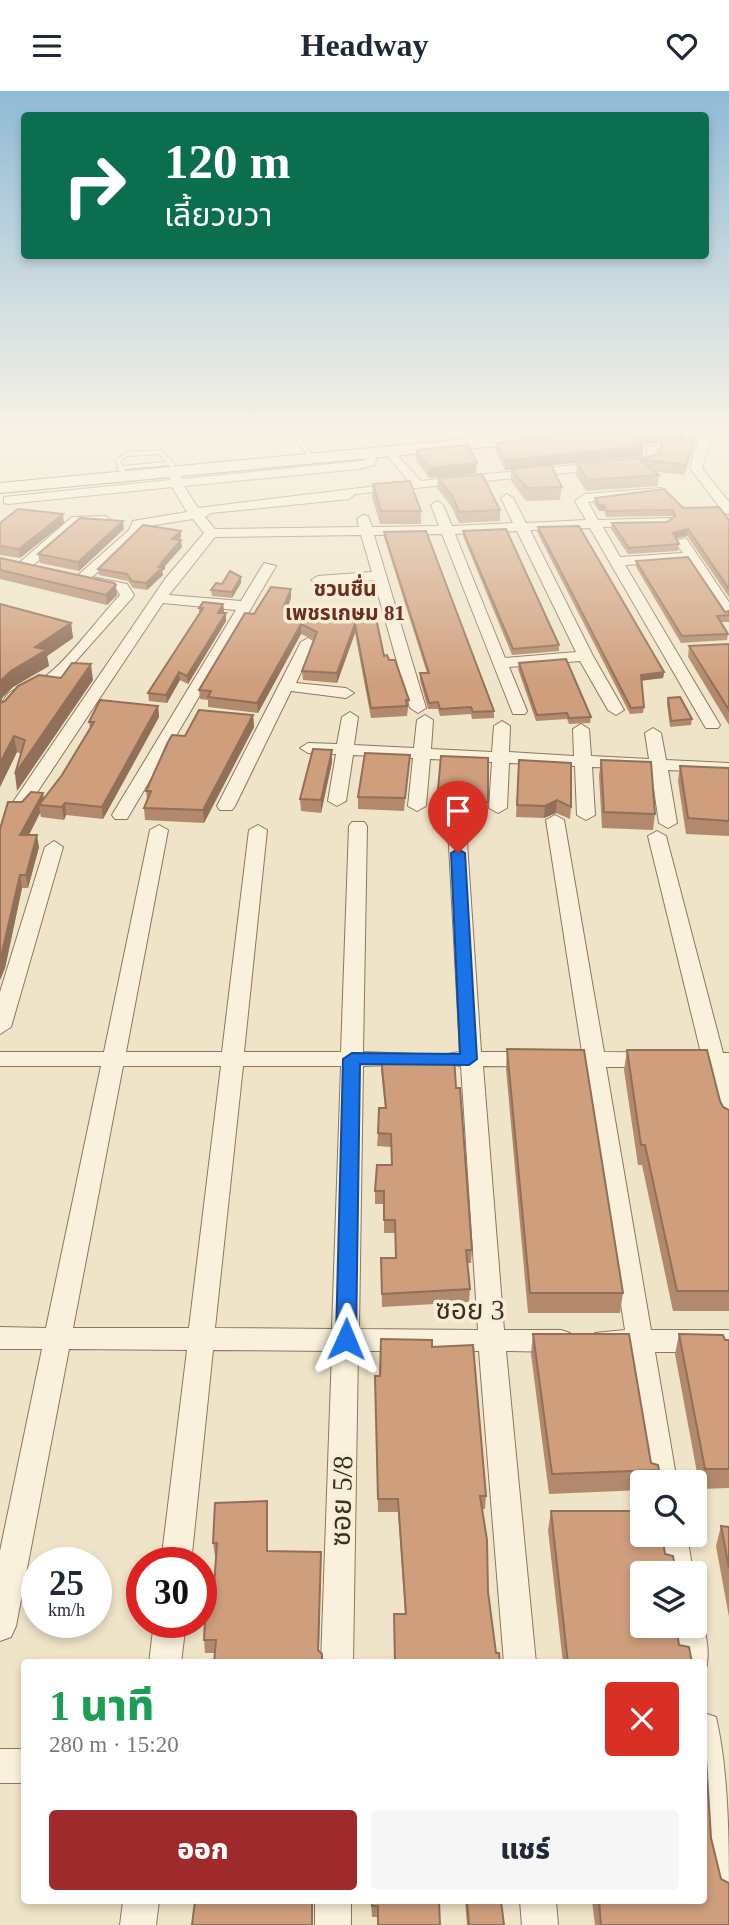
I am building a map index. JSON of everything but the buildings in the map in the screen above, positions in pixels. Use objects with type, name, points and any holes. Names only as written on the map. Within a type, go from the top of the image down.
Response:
[{"type":"street","points":[[200,514],[203,519]]},
{"type":"street","points":[[47,571],[18,565],[77,520],[136,528],[234,514]]},
{"type":"street","points":[[440,514],[519,711]]},
{"type":"street","points":[[515,514],[585,656],[617,710]]},
{"type":"street","points":[[589,514],[615,561],[676,650],[712,725]]},
{"type":"street","points":[[203,519],[365,524],[446,530],[666,521]]},
{"type":"street","points":[[18,808],[97,704],[185,560],[203,519]]},
{"type":"street","points":[[365,524],[378,576],[383,615],[421,714],[422,754],[417,806]]},
{"type":"street","points":[[0,713],[13,697],[54,677],[127,595],[122,587],[76,578],[136,528]]},
{"type":"street","points":[[681,541],[729,613]]},
{"type":"street","points":[[615,561],[691,557]]},
{"type":"street","points":[[121,815],[269,566]]},
{"type":"street","points":[[318,580],[378,576]]},
{"type":"street","points":[[159,599],[244,606]]},
{"type":"street","points":[[226,806],[308,642]]},
{"type":"street","points":[[499,663],[585,656]]},
{"type":"street","points":[[285,686],[346,694]]},
{"type":"street","points":[[337,801],[350,717]]},
{"type":"street","points":[[244,719],[269,721]]},
{"type":"street","points":[[498,808],[502,726]]},
{"type":"street","points":[[581,729],[586,815]]},
{"type":"street","points":[[653,733],[663,830],[722,1060],[729,1119]]},
{"type":"street","points":[[308,748],[729,768]]},
{"type":"street","points":[[555,820],[661,1470]]},
{"type":"street","name":"ซอย 5/8","points":[[337,1659],[358,826]]},
{"type":"street","points":[[457,827],[469,1059],[490,1341],[520,1659]]},
{"type":"street","points":[[0,1626],[60,1338],[112,1057],[159,829]]},
{"type":"street","points":[[178,1547],[198,1340],[234,1058],[258,830]]},
{"type":"street","points":[[0,1027],[54,847]]},
{"type":"street","points":[[0,1059],[112,1057],[722,1060]]},
{"type":"street","name":"ซอย 3","points":[[0,1338],[729,1341]]},
{"type":"street","points":[[165,1659],[168,1638]]},
{"type":"street","points":[[689,1638],[692,1659]]},
{"type":"street","points":[[707,1741],[714,1769],[729,1885]]},
{"type":"street","points":[[0,1766],[21,1766]]},
{"type":"street","points":[[138,1925],[141,1904]]},
{"type":"street","points":[[332,1925],[333,1904]]},
{"type":"street","points":[[538,1904],[540,1925]]},
{"type":"district","name":"ชวนชื่น เพชรเกษม 81","points":[[345,601]]},
{"type":"route","points":[[346,1339],[352,1059],[469,1059],[458,853]]}]
